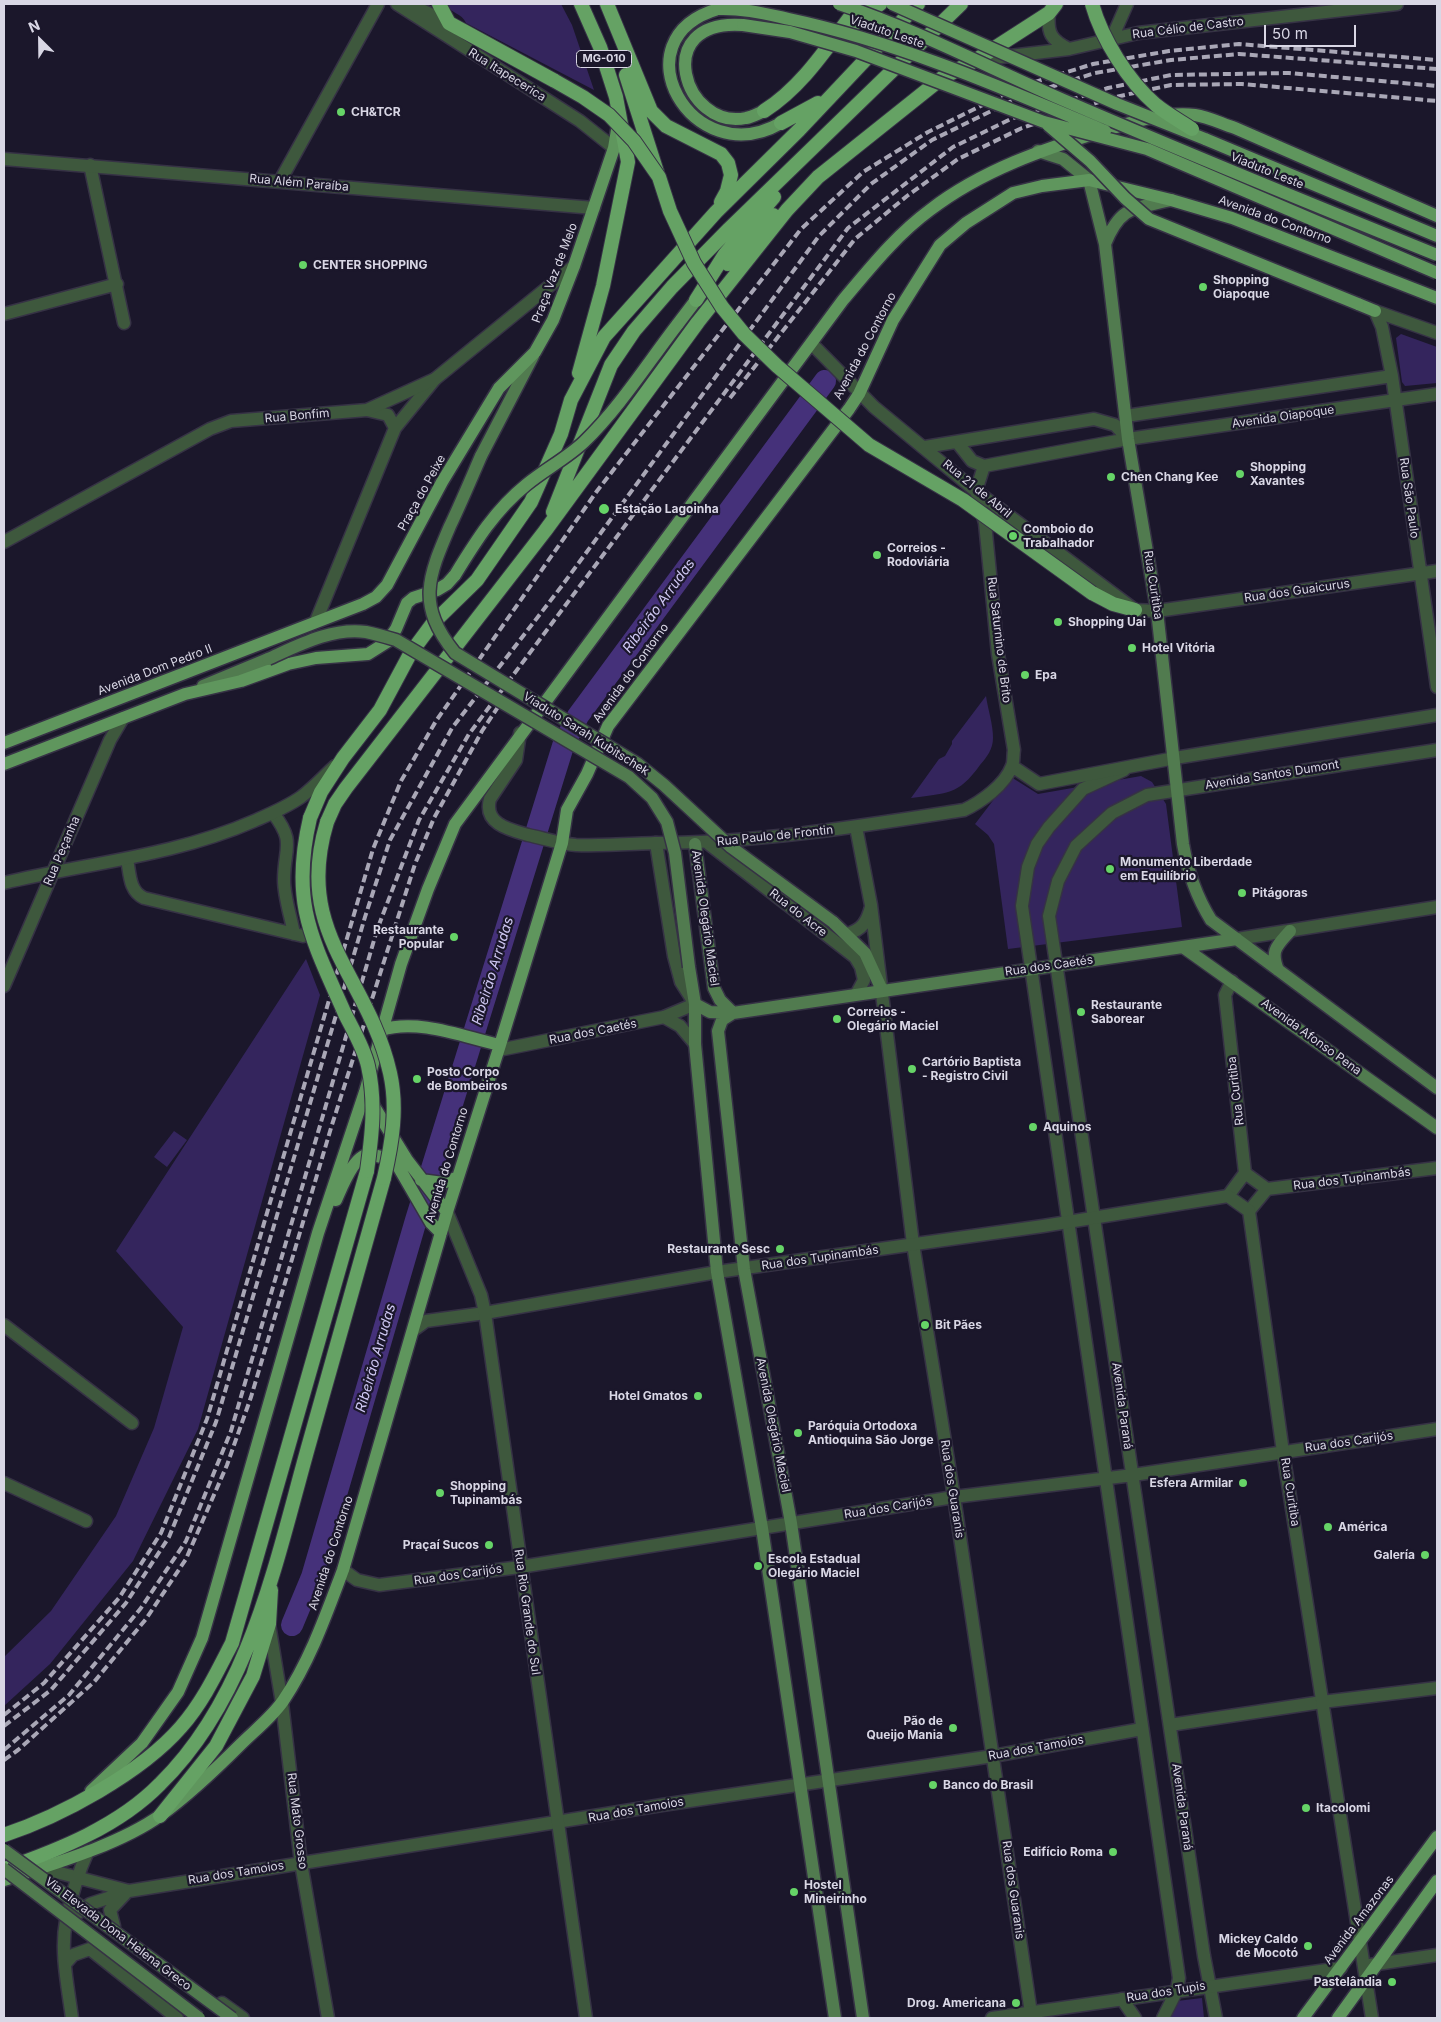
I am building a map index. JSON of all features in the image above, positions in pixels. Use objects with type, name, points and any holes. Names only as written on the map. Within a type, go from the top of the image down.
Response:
[{"type":"highway","points":[[439,4],[449,23],[583,96],[609,115],[634,141],[659,177]]},
{"type":"highway","name":"MG-010","points":[[582,4],[600,46],[616,96],[619,118]]},
{"type":"highway","points":[[600,4],[632,91],[670,211],[694,263],[739,328],[776,366],[869,445],[964,500],[1092,593],[1113,604],[1135,610]]},
{"type":"highway","points":[[607,4],[651,111],[666,126],[721,154],[728,163],[731,175],[728,191],[716,212]]},
{"type":"highway","points":[[764,111],[783,99],[832,42],[860,4]]},
{"type":"highway","points":[[832,42],[880,4]]},
{"type":"highway","points":[[571,400],[604,337],[716,212],[918,4]]},
{"type":"highway","points":[[545,531],[611,365],[634,331],[672,287],[729,229],[961,4]]},
{"type":"highway","points":[[1092,4],[1104,32],[1144,92],[1157,105],[1205,139]]},
{"type":"highway","points":[[696,300],[780,207],[942,78],[976,60],[1053,8]]},
{"type":"highway","points":[[696,300],[725,254],[746,228],[788,182],[844,128],[893,71]]},
{"type":"highway","points":[[781,123],[830,96]]},
{"type":"highway","points":[[4,1835],[80,1802],[133,1768],[161,1747],[181,1727],[209,1689],[232,1643],[367,1171],[374,1101],[368,1063],[317,952],[306,919],[302,867],[310,818],[321,792],[343,758],[380,710],[410,654],[422,637],[477,580],[531,502],[561,434],[603,286],[628,162],[619,118]]},
{"type":"highway","points":[[4,1869],[98,1828],[132,1810],[162,1783],[203,1732],[234,1681],[272,1575],[384,1178],[394,1120],[390,1071],[374,1026],[334,948],[323,919],[318,885],[320,851],[335,804],[545,531],[698,322],[787,210],[818,177]]},
{"type":"highway","points":[[160,1816],[216,1746],[253,1676],[269,1624],[272,1575]]},
{"type":"main road","name":"Viaduto Leste","points":[[839,4],[890,20],[995,70],[1196,157],[1437,255]]},
{"type":"main road","name":"Viaduto Leste","points":[[892,4],[1117,104],[1437,236]]},
{"type":"main road","name":"Viaduto Leste","points":[[781,123],[769,130],[752,134],[720,132],[702,123],[684,108],[678,98],[668,70],[673,44],[682,30],[694,19],[718,9],[733,8],[859,36],[1041,104],[1437,273]]},
{"type":"main road","name":"Viaduto Leste","points":[[764,111],[746,118],[719,114],[694,96],[686,80],[684,66],[686,54],[691,44],[702,32],[724,23],[790,32],[856,51],[1044,122],[1147,149]]},
{"type":"main road","points":[[80,1802],[142,1743],[178,1692],[202,1638],[318,1233],[365,1092],[401,964],[445,843],[454,824],[843,300],[877,259],[908,228],[951,195],[1001,168],[1038,151],[1131,122],[1194,115],[1243,132],[1437,216]]},
{"type":"main road","name":"Praça Vaz de Melo","points":[[481,456],[553,320],[574,266],[614,148],[619,118]]},
{"type":"main road","points":[[1044,122],[1090,161],[1125,198],[1149,219],[1375,311]]},
{"type":"main road","points":[[1038,151],[1063,159],[1088,180]]},
{"type":"main road","name":"Avenida do Contorno","points":[[4,1880],[88,1851],[160,1816],[214,1771],[282,1703],[310,1652],[343,1570],[414,1329],[446,1212],[501,1044],[562,843],[567,810],[587,774],[608,726],[859,394],[893,320],[940,245],[966,224],[1013,194],[1042,186],[1088,180],[1171,200],[1232,218],[1437,298]]},
{"type":"main road","name":"Rua Curitiba","points":[[1088,180],[1105,244],[1128,439],[1157,611],[1175,758],[1183,844],[1197,897],[1211,920],[1237,939]]},
{"type":"main road","points":[[1105,244],[1118,218],[1135,209],[1171,200]]},
{"type":"main road","points":[[4,764],[185,694],[241,681],[316,658],[368,654],[387,642],[396,629],[407,603],[413,598],[437,590],[455,575],[485,527],[498,511],[525,485],[583,442],[615,407],[696,300]]},
{"type":"main road","name":"Praça do Peixe","points":[[316,621],[363,604],[376,597],[387,584],[442,482],[499,388],[535,352]]},
{"type":"main road","name":"Viaduto Sarah Kubitschek","points":[[481,456],[432,567],[429,594],[432,614],[442,636],[455,653],[638,764],[664,785],[731,847],[847,934],[865,953],[882,990]]},
{"type":"main road","name":"Avenida Dom Pedro II","points":[[4,743],[316,621]]},
{"type":"main road","name":"Viaduto Sarah Kubitschek","points":[[185,694],[309,642],[339,633],[364,632],[396,640],[629,777],[652,798],[668,822],[675,853],[695,1004]]},
{"type":"main road","points":[[516,690],[558,735]]},
{"type":"main road","name":"Avenida Olegário Maciel","points":[[695,844],[714,988],[720,1000],[733,1013],[722,1020],[718,1032],[744,1269],[792,1523],[863,2018]]},
{"type":"main road","points":[[1278,970],[1273,958],[1274,952],[1290,931]]},
{"type":"main road","points":[[1237,939],[1437,1088]]},
{"type":"main road","name":"Rua dos Caetés","points":[[695,1004],[710,1012],[733,1013],[857,993],[1237,939]]},
{"type":"main road","name":"Avenida Afonso Pena","points":[[1183,947],[1437,1128]]},
{"type":"main road","points":[[695,1004],[696,1044],[716,1272],[762,1528],[835,2018]]},
{"type":"main road","points":[[381,1030],[402,1026],[439,1031],[501,1044]]},
{"type":"main road","points":[[365,1092],[407,1160],[446,1212]]},
{"type":"main road","points":[[318,1233],[356,1162],[361,1156],[368,1155],[395,1161],[405,1174],[431,1223],[441,1233]]},
{"type":"main road","points":[[421,1180],[443,1182],[458,1177]]},
{"type":"main road","name":"Avenida Amazonas","points":[[1303,2018],[1437,1837]]},
{"type":"main road","name":"Via Elevada Dona Helena Greco","points":[[4,1850],[232,2018]]},
{"type":"main road","name":"Via Elevada Dona Helena Greco","points":[[4,1869],[199,2018]]},
{"type":"main road","points":[[1342,2018],[1365,1980],[1437,1881]]},
{"type":"street","points":[[280,181],[378,4]]},
{"type":"street","name":"Rua Itapecerica","points":[[397,4],[580,121],[614,148]]},
{"type":"street","points":[[409,4],[449,23]]},
{"type":"street","points":[[1112,38],[1127,4]]},
{"type":"street","name":"Rua Célio de Castro","points":[[976,60],[1069,48],[1138,33],[1374,5],[1397,4]]},
{"type":"street","points":[[1053,8],[1049,34],[1055,42],[1069,48]]},
{"type":"street","points":[[1122,16],[1138,33]]},
{"type":"street","name":"Rua Além Paraíba","points":[[4,159],[594,208]]},
{"type":"street","points":[[90,165],[124,323]]},
{"type":"street","name":"Rua Bonfim","points":[[4,542],[210,429],[231,421],[367,410],[435,379],[574,266]]},
{"type":"street","points":[[4,314],[117,284]]},
{"type":"street","points":[[1375,311],[1437,333]]},
{"type":"street","name":"Rua São Paulo","points":[[1375,311],[1382,327],[1392,376],[1437,687]]},
{"type":"street","name":"Rua 21 de Abril","points":[[812,344],[859,394],[976,491],[1135,610]]},
{"type":"street","name":"Avenida Oiapoque","points":[[1126,416],[1392,376]]},
{"type":"street","points":[[316,621],[395,428],[435,379]]},
{"type":"street","name":"Avenida Oiapoque","points":[[984,466],[1128,439],[1395,402],[1437,394]]},
{"type":"street","points":[[367,410],[388,415],[395,428]]},
{"type":"street","points":[[925,447],[1094,419],[1114,424],[1128,439]]},
{"type":"street","points":[[957,442],[972,461],[984,466],[976,491]]},
{"type":"street","name":"Rua Saturnino de Brito","points":[[976,491],[986,523],[998,654],[1014,750],[1012,766]]},
{"type":"street","name":"Rua dos Guaicurus","points":[[1157,611],[1437,571]]},
{"type":"street","points":[[1135,610],[1157,611]]},
{"type":"street","points":[[1012,766],[1039,784],[1175,758],[1437,715]]},
{"type":"street","name":"Rua Peçanha","points":[[4,986],[110,740],[123,718]]},
{"type":"street","name":"Rua Paulo de Frontin","points":[[520,734],[516,760],[490,799],[488,805],[492,818],[506,829],[575,845],[709,844],[856,828],[964,810],[979,803],[998,785],[1012,766]]},
{"type":"street","name":"Avenida Santos Dumont","points":[[1112,813],[1147,794],[1437,750]]},
{"type":"street","points":[[4,883],[53,872],[162,853],[226,834],[273,813],[301,797],[343,758]]},
{"type":"street","points":[[1133,766],[1083,789],[1049,826],[1037,844],[1028,867],[1022,906],[1179,1978],[1177,1990],[1163,2018]]},
{"type":"street","points":[[127,859],[132,887],[136,894],[144,898],[299,935],[284,882],[288,837],[284,827],[273,813]]},
{"type":"street","name":"Avenida Paraná","points":[[1112,813],[1076,846],[1058,881],[1049,916],[1209,1985],[1216,2018]]},
{"type":"street","name":"Rua dos Guaranis","points":[[856,828],[871,905],[913,1244],[954,1497],[1031,2013]]},
{"type":"street","points":[[656,843],[674,956],[681,982],[695,1004]]},
{"type":"street","name":"Rua do Acre","points":[[709,844],[855,958],[861,967],[864,980],[857,993]]},
{"type":"street","points":[[847,934],[859,930],[864,924],[871,905]]},
{"type":"street","name":"Rua dos Caetés","points":[[1237,939],[1437,907]]},
{"type":"street","name":"Rua Curitiba","points":[[1232,981],[1225,995],[1245,1173]]},
{"type":"street","name":"Rua dos Caetés","points":[[501,1044],[521,1046],[664,1017],[695,1004]]},
{"type":"street","points":[[664,1017],[680,1026],[696,1044]]},
{"type":"street","name":"Rua dos Tupinambás","points":[[1267,1189],[1437,1168]]},
{"type":"street","points":[[1245,1173],[1267,1189],[1248,1211],[1228,1196],[1245,1173]]},
{"type":"street","name":"Rua dos Tupinambás","points":[[414,1329],[426,1321],[485,1313],[716,1272],[1095,1218],[1228,1196]]},
{"type":"street","name":"Rua Curitiba","points":[[1248,1211],[1283,1452],[1372,2018]]},
{"type":"street","name":"Rua Rio Grande do Sul","points":[[446,1212],[481,1295],[485,1313],[586,2018]]},
{"type":"street","points":[[4,1325],[132,1423]]},
{"type":"street","name":"Rua dos Carijós","points":[[343,1570],[357,1580],[378,1586],[520,1567],[954,1497],[1133,1475],[1437,1429]]},
{"type":"street","points":[[4,1483],[86,1521]]},
{"type":"street","name":"Rua Mato Grosso","points":[[269,1624],[282,1703],[301,1863],[328,2018]]},
{"type":"street","points":[[1170,1725],[1322,1702],[1437,1688]]},
{"type":"street","name":"Rua dos Tamoios","points":[[66,1922],[90,1904],[129,1891],[801,1784],[993,1756],[1142,1729]]},
{"type":"street","points":[[72,2018],[65,1964],[66,1922],[77,1876],[88,1851]]},
{"type":"street","name":"Rua dos Tamoios","points":[[42,1868],[129,1891]]},
{"type":"street","points":[[129,1891],[110,1910],[114,1926],[243,2018]]},
{"type":"street","points":[[90,1950],[93,1935],[97,1930],[114,1926]]},
{"type":"street","points":[[65,1964],[73,1955],[90,1950]]},
{"type":"street","points":[[90,1950],[177,2018]]},
{"type":"street","points":[[1363,1966],[1437,1955]]},
{"type":"street","name":"Rua dos Tupis","points":[[992,2018],[1209,1985],[1341,1968]]},
{"type":"street","points":[[1209,1985],[1210,2018]]},
{"type":"street","points":[[1122,1999],[1135,2018]]},
{"type":"shaded area","points":[[445,4],[561,4],[572,25],[594,90],[466,23],[462,17]]},
{"type":"shaded area","points":[[1401,334],[1437,347],[1437,383],[1405,386],[1402,382],[1396,338]]},
{"type":"shaded area","points":[[986,696],[993,742],[985,759],[965,783],[958,788],[942,794],[911,798],[939,759],[945,756],[952,741]]},
{"type":"shaded area","points":[[1141,776],[1152,782],[1166,804],[1182,927],[1008,949],[994,844],[988,835],[975,824],[1011,777],[1038,794]]},
{"type":"shaded area","points":[[306,959],[320,995],[198,1429],[133,1561],[50,1664],[4,1706],[4,1657],[51,1611],[116,1516],[154,1428],[183,1327],[116,1251]]},
{"type":"shaded area","points":[[174,1131],[187,1140],[167,1167],[154,1157]]},
{"type":"shaded area","points":[[1202,1998],[1204,2018],[1167,2018],[1177,2001]]},
{"type":"waterway","name":"Ribeirão Arrudas","points":[[292,1625],[312,1577],[416,1220],[563,746],[578,716],[825,381]]},
{"type":"railway","points":[[4,1715],[44,1683],[119,1598],[161,1533],[207,1419],[373,849],[401,781],[436,721],[597,491],[801,229],[863,172],[928,132],[1019,87],[1093,64],[1169,51],[1239,44],[1437,60]]},
{"type":"railway","points":[[4,1726],[51,1690],[126,1603],[169,1537],[216,1422],[365,917],[390,840],[452,728],[561,587],[819,236],[871,184],[932,140],[1022,96],[1095,73],[1171,60],[1239,54],[1437,69]]},
{"type":"railway","points":[[4,1750],[69,1695],[141,1608],[186,1541],[231,1431],[377,930],[419,820],[469,734],[848,228],[953,147],[1013,118],[1108,88],[1171,75],[1289,73],[1437,86]]},
{"type":"railway","points":[[730,398],[855,239],[907,196],[958,159],[1022,128],[1111,98],[1171,85],[1242,84],[1437,101]]},
{"type":"railway","points":[[4,1760],[18,1750],[94,1682],[146,1619],[186,1559],[227,1465],[251,1397],[331,1128],[415,864],[434,818],[482,731],[506,695]]},
{"type":"place","name":"CH&TCR","points":[[341,112]]},
{"type":"place","name":"CENTER SHOPPING","points":[[303,265]]},
{"type":"place","name":"Shopping Oiapoque","points":[[1203,287]]},
{"type":"place","name":"Shopping Xavantes","points":[[1240,474]]},
{"type":"place","name":"Chen Chang Kee","points":[[1111,477]]},
{"type":"place","name":"Estação Lagoinha","points":[[604,509]]},
{"type":"place","name":"Comboio do Trabalhador","points":[[1013,536]]},
{"type":"place","name":"Correios - Rodoviária","points":[[877,555]]},
{"type":"place","name":"Shopping Uai","points":[[1058,622]]},
{"type":"place","name":"Hotel Vitória","points":[[1132,648]]},
{"type":"place","name":"Epa","points":[[1025,675]]},
{"type":"place","name":"Monumento Liberdade em Equilíbrio","points":[[1110,869]]},
{"type":"place","name":"Pitágoras","points":[[1242,893]]},
{"type":"place","name":"Restaurante Popular","points":[[454,937]]},
{"type":"place","name":"Restaurante Saborear","points":[[1081,1012]]},
{"type":"place","name":"Correios - Olegário Maciel","points":[[837,1019]]},
{"type":"place","name":"Cartório Baptista - Registro Civil","points":[[912,1069]]},
{"type":"place","name":"Posto Corpo de Bombeiros","points":[[417,1079]]},
{"type":"place","name":"Aquinos","points":[[1033,1127]]},
{"type":"place","name":"Restaurante Sesc","points":[[780,1249]]},
{"type":"place","name":"Bit Pães","points":[[925,1325]]},
{"type":"place","name":"Hotel Gmatos","points":[[698,1396]]},
{"type":"place","name":"Paróquia Ortodoxa Antioquina São Jorge","points":[[798,1433]]},
{"type":"place","name":"Esfera Armilar","points":[[1243,1483]]},
{"type":"place","name":"Shopping Tupinambás","points":[[440,1493]]},
{"type":"place","name":"América","points":[[1328,1527]]},
{"type":"place","name":"Praçaí Sucos","points":[[489,1545]]},
{"type":"place","name":"Galería","points":[[1425,1555]]},
{"type":"place","name":"Escola Estadual Olegário Maciel","points":[[758,1566]]},
{"type":"place","name":"Pão de Queijo Mania","points":[[953,1728]]},
{"type":"place","name":"Banco do Brasil","points":[[933,1785]]},
{"type":"place","name":"Itacolomi","points":[[1306,1808]]},
{"type":"place","name":"Edifício Roma","points":[[1113,1852]]},
{"type":"place","name":"Hostel Mineirinho","points":[[794,1892]]},
{"type":"place","name":"Mickey Caldo de Mocotó","points":[[1308,1946]]},
{"type":"place","name":"Pastelândia","points":[[1392,1982]]},
{"type":"place","name":"Drog. Americana","points":[[1016,2003]]}]
